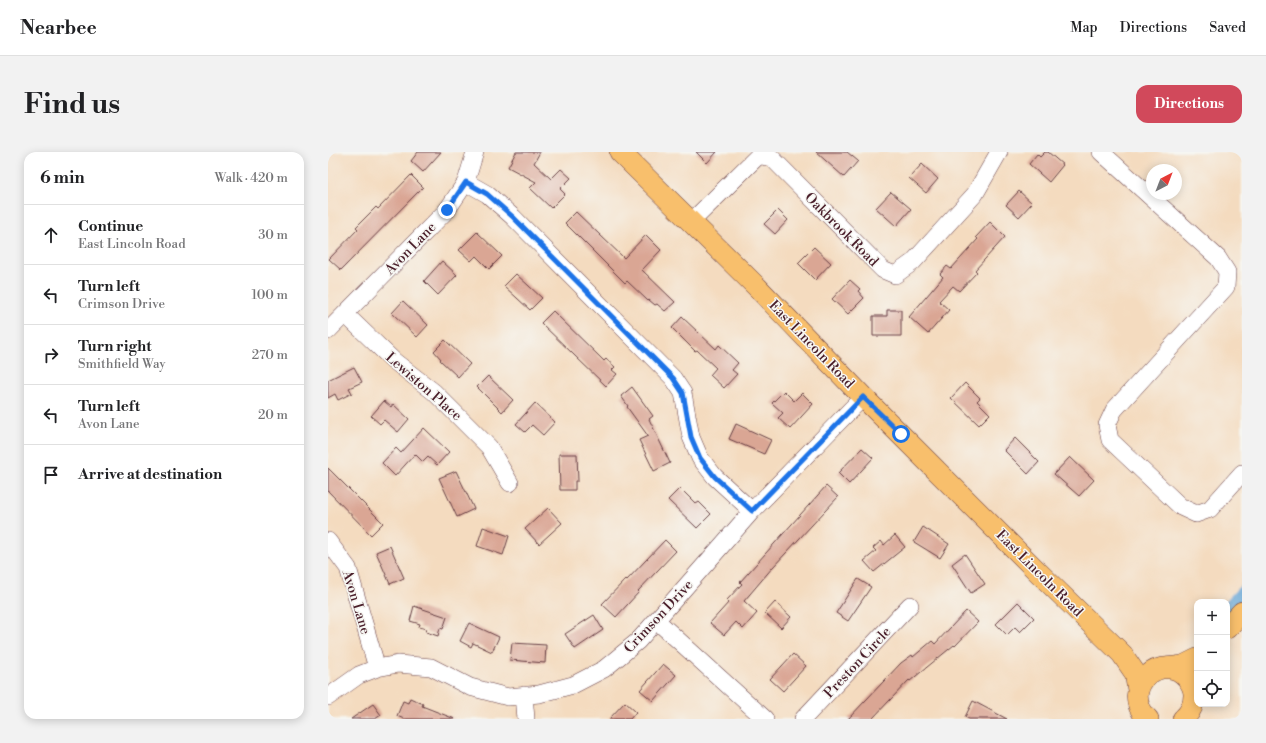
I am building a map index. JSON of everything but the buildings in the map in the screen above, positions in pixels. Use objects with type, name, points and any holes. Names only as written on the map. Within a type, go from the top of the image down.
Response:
[{"type":"main road","name":"East Lincoln Road","points":[[620,152],[757,287],[863,397],[1122,654],[1135,674],[1141,708]]},
{"type":"main road","points":[[1230,625],[1242,612]]},
{"type":"main road","name":"East Lincoln Road","points":[[1122,654],[1139,663],[1163,669],[1177,670],[1191,683],[1194,696]]},
{"type":"main road","points":[[1141,708],[1141,683],[1145,677],[1163,669],[1183,666],[1194,660]]},
{"type":"main road","points":[[1183,719],[1194,706]]},
{"type":"street","name":"Avon Lane","points":[[328,332],[447,210],[466,182],[474,152]]},
{"type":"street","name":"Oakbrook Road","points":[[760,154],[771,157],[883,270],[896,275],[913,262],[975,194],[999,152]]},
{"type":"street","points":[[1101,152],[1218,258],[1227,272],[1226,287],[1114,410],[1107,425],[1110,440],[1181,507],[1196,514],[1210,509],[1242,473]]},
{"type":"street","points":[[691,222],[760,154]]},
{"type":"street","points":[[466,182],[487,194],[513,217],[673,378],[683,393],[691,437],[700,458],[715,477],[752,511]]},
{"type":"street","name":"Lewiston Place","points":[[345,314],[394,361],[434,392],[489,447],[510,483]]},
{"type":"street","name":"Crimson Drive","points":[[328,697],[359,675],[377,668],[398,664],[431,667],[470,687],[508,696],[539,694],[573,685],[604,669],[638,641],[752,511],[863,397]]},
{"type":"street","name":"Avon Lane","points":[[328,541],[348,568],[377,668]]},
{"type":"street","name":"Preston Circle","points":[[803,719],[910,605]]},
{"type":"street","points":[[656,620],[766,719]]},
{"type":"street","points":[[524,695],[526,719]]},
{"type":"waterway","points":[[1230,605],[1242,592]]},
{"type":"route","points":[[447,210],[466,182],[487,194],[513,217],[673,378],[683,393],[691,437],[700,458],[715,477],[752,511],[863,397],[901,434]]}]
